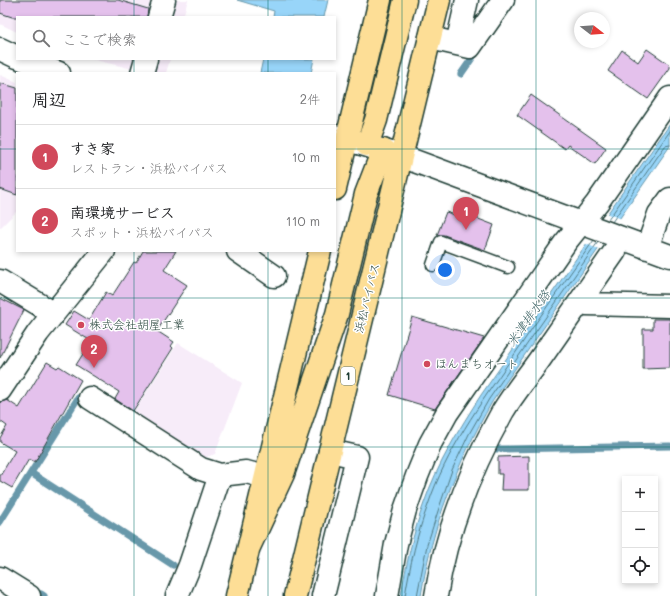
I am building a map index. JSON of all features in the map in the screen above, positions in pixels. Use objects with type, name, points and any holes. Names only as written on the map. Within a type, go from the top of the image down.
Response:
[{"type":"highway","name":"浜松バイパス","points":[[295,596],[330,451],[366,145],[380,0]]},
{"type":"highway","points":[[249,547],[283,474],[335,322],[366,194],[366,145],[376,120],[405,0]]},
{"type":"highway","name":"浜松バイパス","points":[[336,188],[366,145],[430,38],[439,0]]},
{"type":"highway","points":[[237,596],[320,252]]},
{"type":"street","points":[[159,16],[164,0]]},
{"type":"street","points":[[457,44],[467,0]]},
{"type":"street","points":[[430,38],[470,47],[503,0]]},
{"type":"street","points":[[0,49],[16,57]]},
{"type":"street","points":[[25,60],[56,72]]},
{"type":"street","points":[[142,72],[146,60]]},
{"type":"street","points":[[386,596],[396,544],[405,510],[420,470],[440,425],[465,386],[565,243],[584,224],[670,98]]},
{"type":"street","points":[[366,145],[670,256]]},
{"type":"street","points":[[647,248],[659,214],[670,199]]},
{"type":"street","points":[[436,596],[446,550],[457,513],[470,478],[486,443],[504,410],[615,251],[619,237]]},
{"type":"street","points":[[0,390],[38,334],[103,252]]},
{"type":"street","points":[[239,252],[274,276]]},
{"type":"street","points":[[0,281],[40,305],[53,315]]},
{"type":"street","points":[[581,300],[586,304],[670,306]]},
{"type":"street","points":[[90,398],[202,469],[220,475],[246,472],[265,477]]},
{"type":"street","points":[[324,596],[357,457],[330,451]]},
{"type":"street","points":[[177,596],[190,565],[220,475]]},
{"type":"street","points":[[0,578],[29,596]]},
{"type":"lane","points":[[433,265],[441,242],[508,267]]},
{"type":"shaded area","points":[[0,0],[188,0],[183,16],[16,16],[16,32],[0,24]]},
{"type":"shaded area","points":[[95,60],[170,60],[166,72],[145,72]]},
{"type":"shaded area","points":[[0,75],[16,82],[16,212],[0,228]]},
{"type":"shaded area","points":[[178,343],[242,383],[215,454],[197,460],[130,418]]},
{"type":"water","points":[[237,0],[328,0],[324,16],[273,16],[274,11]]},
{"type":"water","points":[[263,60],[314,60],[311,72],[260,72]]},
{"type":"water","points":[[670,124],[670,146],[492,402],[479,425],[457,472],[439,520],[432,544],[421,596],[401,596],[410,549],[420,514],[435,475],[457,434],[481,395]]},
{"type":"pier","points":[[605,213],[622,219],[600,250],[584,243]]},
{"type":"building","points":[[0,0],[118,0],[148,9],[147,16],[12,17],[0,13]]},
{"type":"building","points":[[647,49],[670,65],[670,68],[648,99],[608,71],[622,50],[638,62]]},
{"type":"building","points":[[0,83],[16,88],[16,195],[0,189]]},
{"type":"building","points":[[531,95],[606,148],[595,164],[568,145],[565,149],[517,115]]},
{"type":"building","points":[[446,212],[461,217],[463,213],[494,225],[485,250],[444,235],[437,235]]},
{"type":"building","points":[[142,252],[175,252],[164,270],[187,285],[157,331],[174,342],[171,346],[173,348],[133,411],[115,399],[119,392],[76,365],[91,341],[65,325],[74,311],[89,320],[106,292],[112,296],[134,262],[136,263]]},
{"type":"building","points":[[0,298],[24,310],[0,358]]},
{"type":"building","points":[[412,317],[484,338],[435,409],[389,395]]},
{"type":"building","points":[[653,319],[670,319],[670,368],[643,369],[643,329],[653,329]]},
{"type":"building","points":[[47,362],[57,368],[59,366],[81,380],[35,462],[29,459],[12,488],[0,481],[0,476],[15,451],[0,442],[0,438],[7,426],[0,421],[0,402],[7,400],[19,408]]},
{"type":"building","points":[[529,456],[529,490],[501,490],[502,474],[498,474],[498,457]]},
{"type":"waterway","points":[[461,74],[477,51]]},
{"type":"waterway","points":[[0,522],[78,398]]},
{"type":"waterway","points":[[497,449],[670,446]]},
{"type":"waterway","points":[[31,473],[173,565]]},
{"type":"place","name":"すき家","points":[[466,230]]},
{"type":"place","name":"株式会社胡屋工業","points":[[81,325]]},
{"type":"place","name":"ほんまちオート","points":[[427,364]]},
{"type":"place","name":"南環境サービス","points":[[94,368]]},
{"type":"water label","name":"米津排水路","points":[[528,318]]}]
